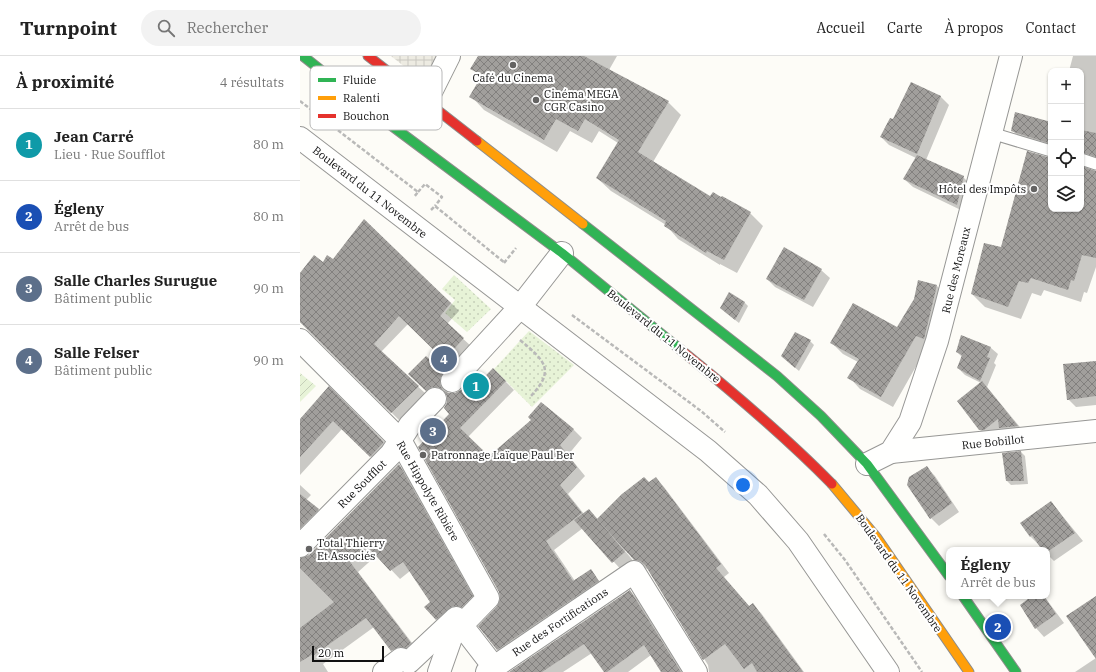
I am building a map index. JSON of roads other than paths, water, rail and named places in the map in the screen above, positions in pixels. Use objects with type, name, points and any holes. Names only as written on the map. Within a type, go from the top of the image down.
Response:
[{"type":"main road","name":"Boulevard du 11 Novembre","points":[[303,56],[316,66]]},
{"type":"main road","points":[[368,56],[381,66]]},
{"type":"main road","points":[[442,115],[582,228],[620,252],[777,376],[821,416],[867,464],[946,572]]},
{"type":"main road","name":"Boulevard du 11 Novembre","points":[[398,130],[565,250],[745,402],[804,455],[837,488],[877,538],[969,672]]},
{"type":"main road","points":[[965,599],[1016,672]]},
{"type":"street","points":[[442,70],[449,56]]},
{"type":"street","name":"Rue des Moreaux","points":[[891,452],[910,422],[937,340],[1011,56]]},
{"type":"street","name":"Boulevard du 11 Novembre","points":[[300,138],[708,451],[758,495],[798,541],[888,672]]},
{"type":"street","points":[[452,381],[520,307],[565,250]]},
{"type":"street","name":"Rue Hippolyte Ribière","points":[[300,340],[400,440],[488,598],[457,630]]},
{"type":"street","name":"Rue Soufflot","points":[[300,546],[391,454],[410,425],[435,399]]},
{"type":"street","name":"Rue Bobillot","points":[[891,452],[1096,431]]},
{"type":"street","points":[[867,464],[891,452]]},
{"type":"street","name":"Rue des Fortifications","points":[[491,670],[634,572],[696,672]]},
{"type":"street","points":[[384,672],[401,659],[408,662],[456,618],[457,630],[439,672]]},
{"type":"street","points":[[457,630],[491,670]]},
{"type":"lane","points":[[991,134],[1048,150]]},
{"type":"lane","points":[[1084,160],[1096,164]]},
{"type":"place","name":"Café du Cinema","points":[[513,65]]},
{"type":"place","name":"Cinéma MEGA CGR Casino","points":[[536,100]]},
{"type":"place","name":"Hôtel des Impôts","points":[[1034,189]]},
{"type":"place","name":"Salle Felser","points":[[444,359]]},
{"type":"place","name":"Jean Carré","points":[[476,386]]},
{"type":"place","name":"Salle Charles Surugue","points":[[433,431]]},
{"type":"place","name":"Patronnage Laïque Paul Ber","points":[[423,455]]},
{"type":"place","name":"Total Thierry Et Associés","points":[[309,549]]},
{"type":"place","name":"Égleny","points":[[998,627]]}]
